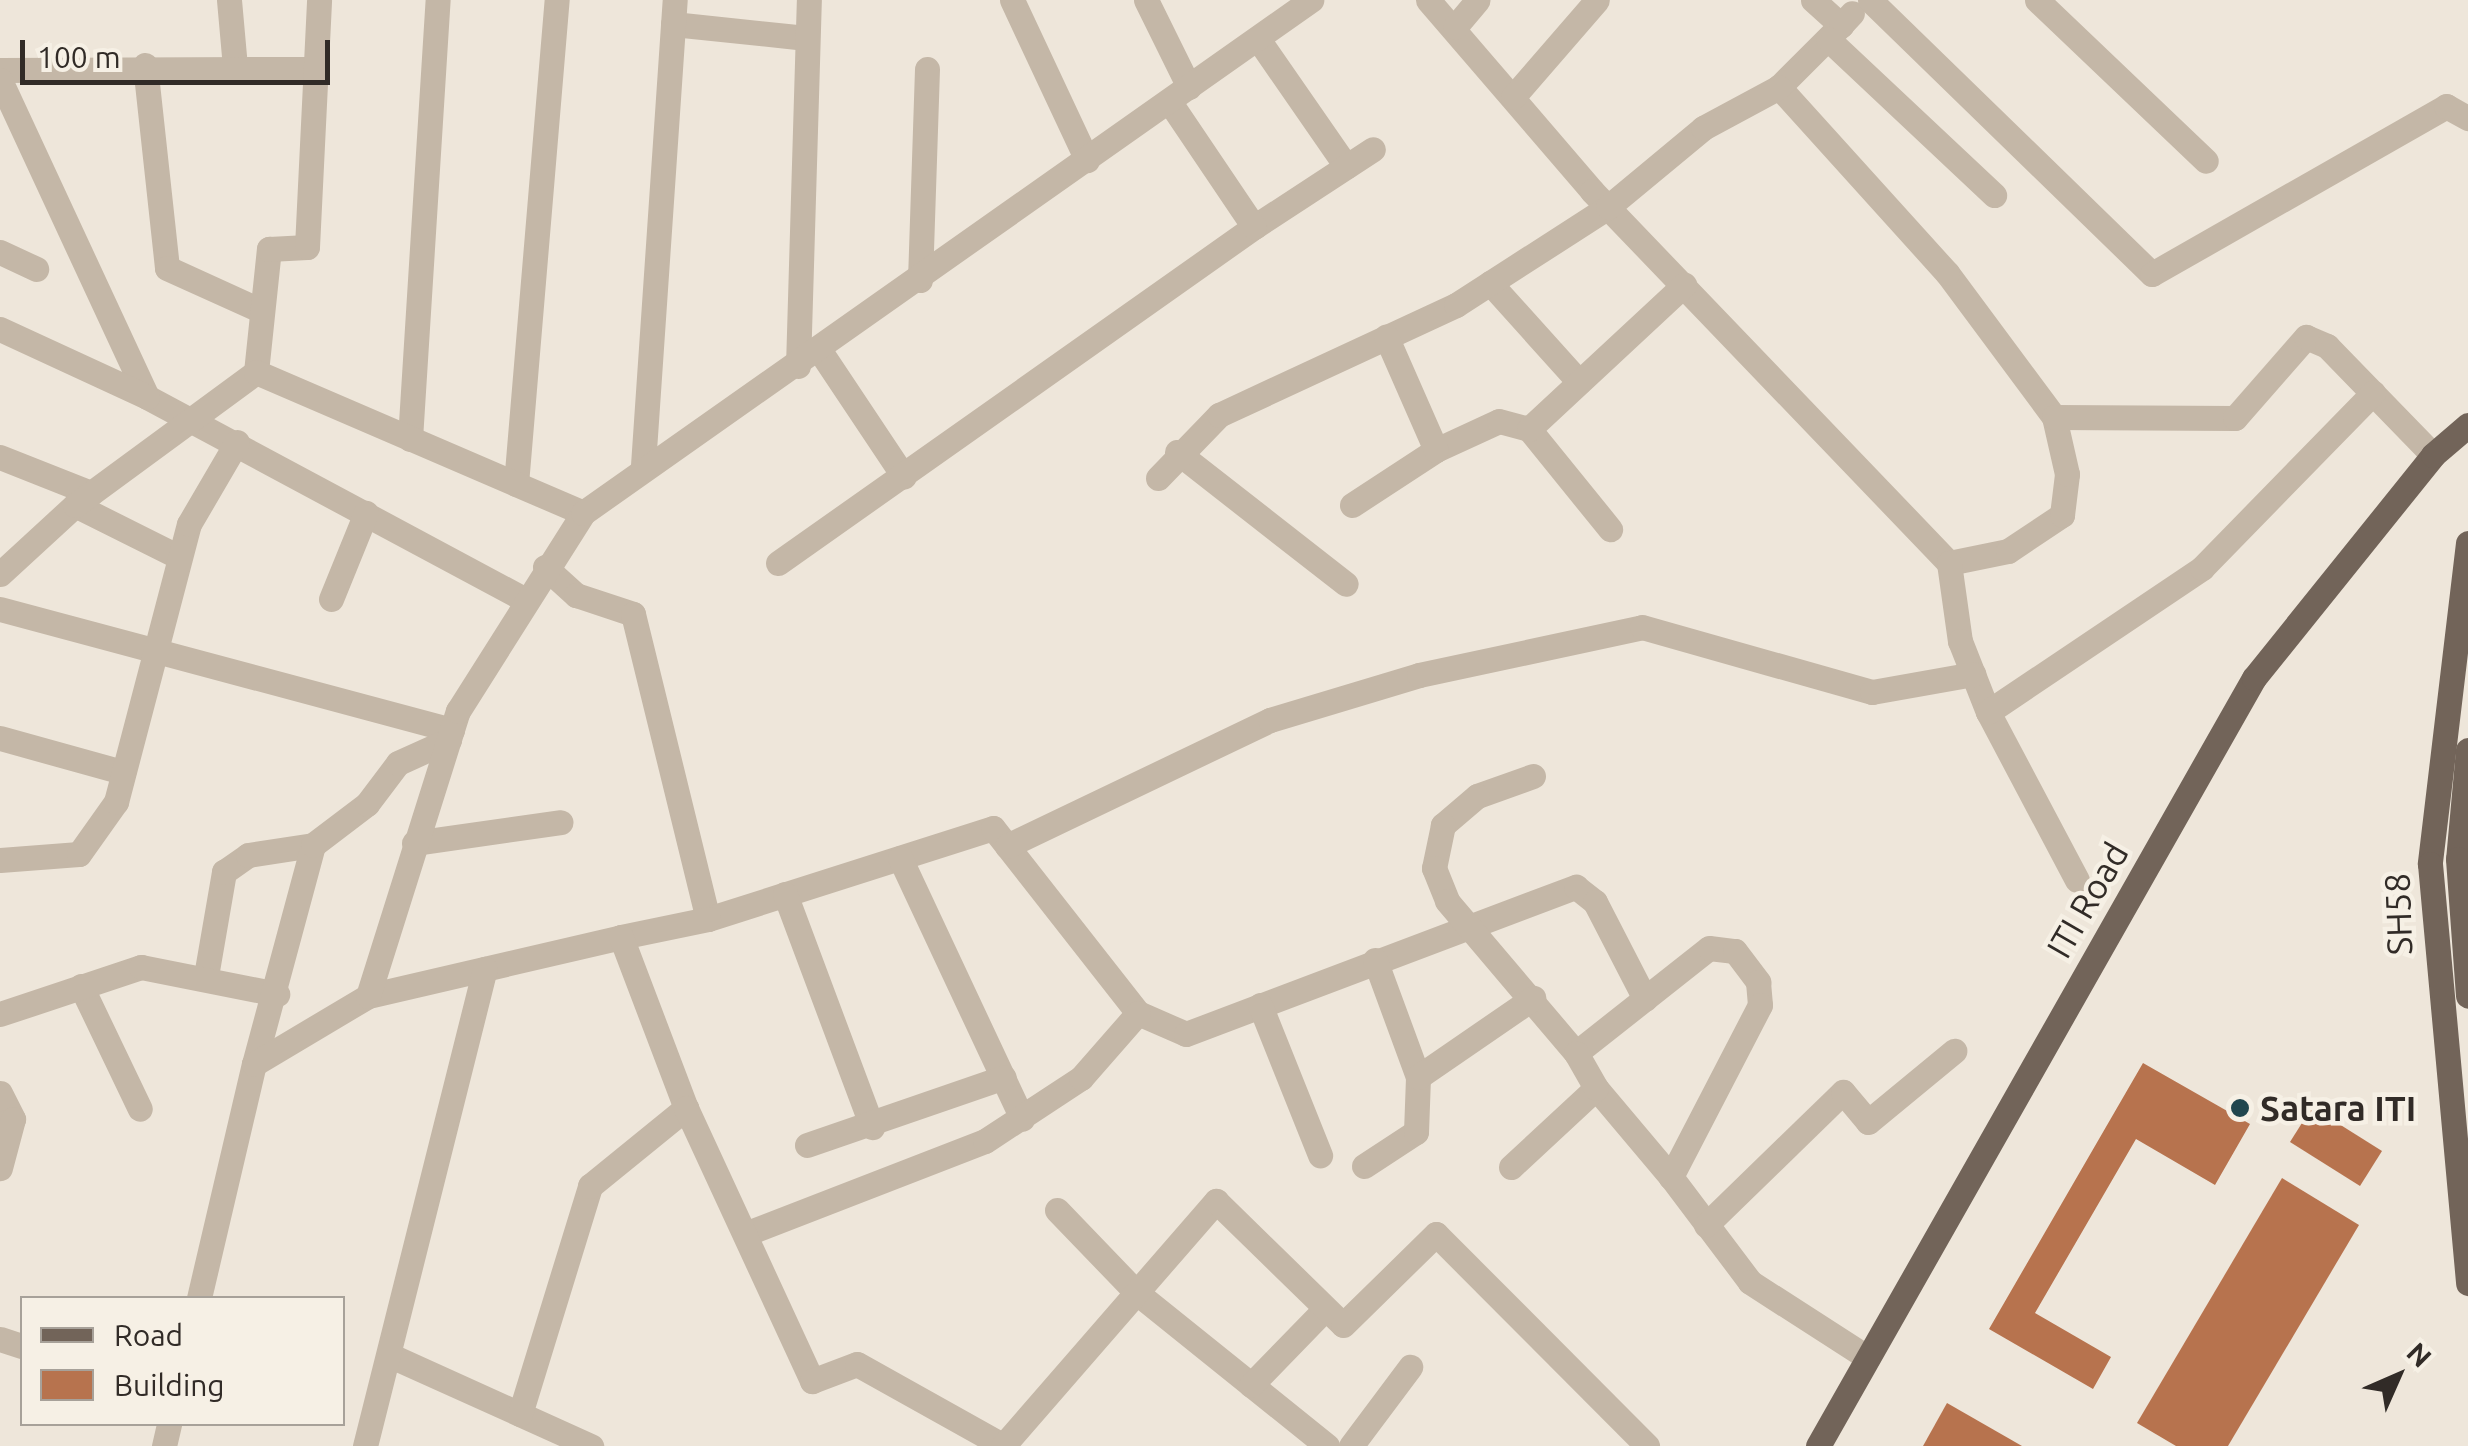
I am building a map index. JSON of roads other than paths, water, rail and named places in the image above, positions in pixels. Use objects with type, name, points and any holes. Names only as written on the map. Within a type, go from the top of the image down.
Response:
[{"type":"main road","name":"ITI Road","points":[[1818,1446],[2254,678],[2433,455],[2468,426]]},
{"type":"main road","name":"SH58","points":[[2468,543],[2430,864],[2468,1283]]},
{"type":"main road","name":"SH58","points":[[2468,750],[2458,858],[2468,996]]},
{"type":"street","points":[[229,0],[235,67]]},
{"type":"street","points":[[0,574],[83,499],[256,372],[269,248],[307,247],[319,0]]},
{"type":"street","points":[[410,438],[438,0]]},
{"type":"street","points":[[516,484],[557,0]]},
{"type":"street","points":[[809,0],[809,358],[904,477]]},
{"type":"street","points":[[1012,0],[1086,160]]},
{"type":"street","points":[[1146,0],[1179,94],[1254,226]]},
{"type":"street","points":[[368,996],[450,735],[523,598],[584,513],[643,465],[809,358],[1311,0]]},
{"type":"street","points":[[1428,0],[1608,208],[1949,563],[1973,674],[1988,712],[2077,880]]},
{"type":"street","points":[[1455,27],[1478,0]]},
{"type":"street","points":[[1513,97],[1597,0]]},
{"type":"street","points":[[1813,0],[1835,32],[1994,195]]},
{"type":"street","points":[[1158,478],[1177,452],[1242,402],[1490,283],[1608,208],[1702,128],[1779,87],[1867,0],[2152,274],[2446,106],[2468,118]]},
{"type":"street","points":[[2037,0],[2206,161]]},
{"type":"street","points":[[643,465],[674,12],[806,38]]},
{"type":"street","points":[[1258,39],[1346,166]]},
{"type":"street","points":[[146,65],[167,268],[262,311]]},
{"type":"street","points":[[0,70],[146,65],[316,69]]},
{"type":"street","points":[[920,280],[927,69]]},
{"type":"street","points":[[1779,87],[1947,273],[2054,417],[2066,474],[2062,514],[2008,551],[1949,563]]},
{"type":"street","points":[[2,93],[146,397]]},
{"type":"street","points":[[778,563],[1254,226],[1373,149]]},
{"type":"street","points":[[0,252],[36,269]]},
{"type":"street","points":[[1490,283],[1579,382]]},
{"type":"street","points":[[1528,429],[1684,285]]},
{"type":"street","points":[[0,329],[193,418],[523,598]]},
{"type":"street","points":[[1386,336],[1436,450]]},
{"type":"street","points":[[2054,417],[2235,418],[2306,337],[2373,393],[2433,455]]},
{"type":"street","points":[[256,372],[584,513]]},
{"type":"street","points":[[1988,712],[2202,568],[2373,393]]},
{"type":"street","points":[[1352,504],[1436,450],[1499,422],[1528,429],[1610,528]]},
{"type":"street","points":[[0,860],[79,854],[116,802],[152,648],[179,557],[237,442]]},
{"type":"street","points":[[1177,452],[1346,584]]},
{"type":"street","points":[[0,457],[83,499],[179,557]]},
{"type":"street","points":[[331,599],[366,513]]},
{"type":"street","points":[[545,567],[576,595],[632,614],[708,919]]},
{"type":"street","points":[[0,609],[152,648],[450,735]]},
{"type":"street","points":[[1007,846],[1270,720],[1419,675],[1642,628],[1872,692],[1973,674]]},
{"type":"street","points":[[206,976],[224,872],[248,855],[312,844],[367,804],[398,763],[450,735]]},
{"type":"street","points":[[0,738],[123,772]]},
{"type":"street","points":[[1533,776],[1477,796],[1442,825],[1436,879],[1466,926],[1533,998],[1576,1053],[1596,1088],[1750,1282],[1868,1358]]},
{"type":"street","points":[[414,843],[562,822]]},
{"type":"street","points":[[254,1064],[368,996],[708,919],[993,828],[1138,1013],[1186,1034],[1466,926],[1583,889],[1644,999]]},
{"type":"street","points":[[199,1296],[254,1064],[277,994],[312,844]]},
{"type":"street","points":[[900,858],[1022,1119]]},
{"type":"street","points":[[785,894],[872,1127]]},
{"type":"street","points":[[621,937],[686,1108],[812,1382],[858,1364],[1004,1446],[1216,1201],[1322,1312],[1343,1325],[1436,1234],[1647,1446]]},
{"type":"street","points":[[1576,1053],[1717,946],[1736,951],[1761,994],[1670,1177]]},
{"type":"street","points":[[1364,1166],[1416,1132],[1418,1077],[1375,960]]},
{"type":"street","points":[[0,1014],[141,967],[206,976],[277,994]]},
{"type":"street","points":[[365,1446],[485,970]]},
{"type":"street","points":[[81,986],[140,1110]]},
{"type":"street","points":[[1418,1077],[1533,998]]},
{"type":"street","points":[[1260,1005],[1320,1155]]},
{"type":"street","points":[[745,1234],[851,1198],[1022,1119],[1081,1078],[1138,1013]]},
{"type":"street","points":[[1706,1224],[1843,1092],[1868,1122],[1954,1051]]},
{"type":"street","points":[[807,1144],[872,1127],[1004,1076]]},
{"type":"street","points":[[1510,1167],[1596,1088]]},
{"type":"street","points":[[0,1093],[6,1122],[0,1168]]},
{"type":"street","points":[[520,1414],[590,1186],[686,1108]]},
{"type":"street","points":[[1057,1210],[1137,1293],[1327,1446]]},
{"type":"street","points":[[1250,1384],[1322,1312]]},
{"type":"street","points":[[389,1355],[590,1446]]},
{"type":"street","points":[[1351,1446],[1410,1367]]},
{"type":"place","name":"Satara ITI","points":[[2240,1108]]}]
